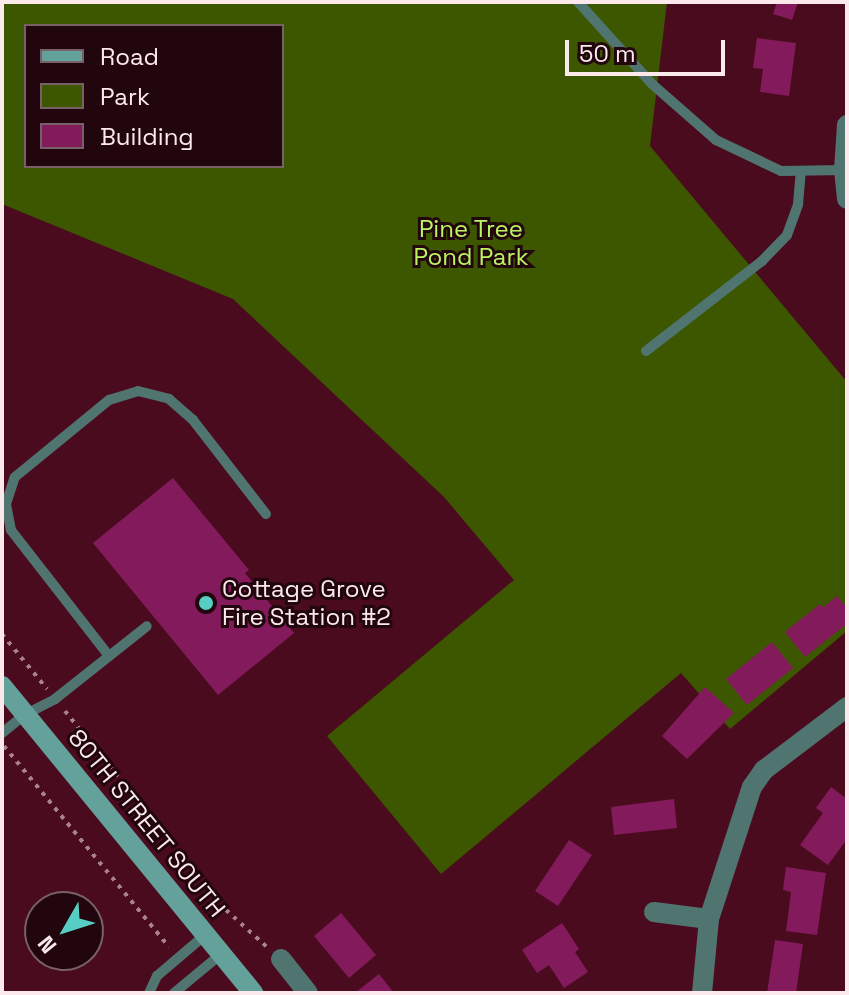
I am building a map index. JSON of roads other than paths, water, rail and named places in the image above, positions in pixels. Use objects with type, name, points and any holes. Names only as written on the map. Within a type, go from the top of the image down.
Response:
[{"type":"main road","name":"80TH STREET SOUTH","points":[[2,686],[253,993]]},
{"type":"street","points":[[847,125],[847,199]]},
{"type":"street","points":[[702,993],[709,919],[758,779],[764,770],[847,707]]},
{"type":"street","points":[[654,912],[709,919]]},
{"type":"street","points":[[281,959],[308,993]]},
{"type":"lane","points":[[578,2],[652,84],[716,140],[781,171],[845,170]]},
{"type":"lane","points":[[646,351],[762,261],[787,235],[798,204],[801,171]]},
{"type":"lane","points":[[109,656],[11,530],[6,504],[15,477],[109,400],[138,391],[169,399],[193,420],[266,514]]},
{"type":"lane","points":[[2,733],[24,715],[55,699],[147,626]]},
{"type":"lane","points":[[149,993],[157,976],[205,935]]},
{"type":"lane","points":[[174,993],[221,954]]},
{"type":"place","name":"Cottage Grove Fire Station #2","points":[[206,603]]},
{"type":"park label","name":"Pine Tree Pond Park","points":[[471,243]]}]
